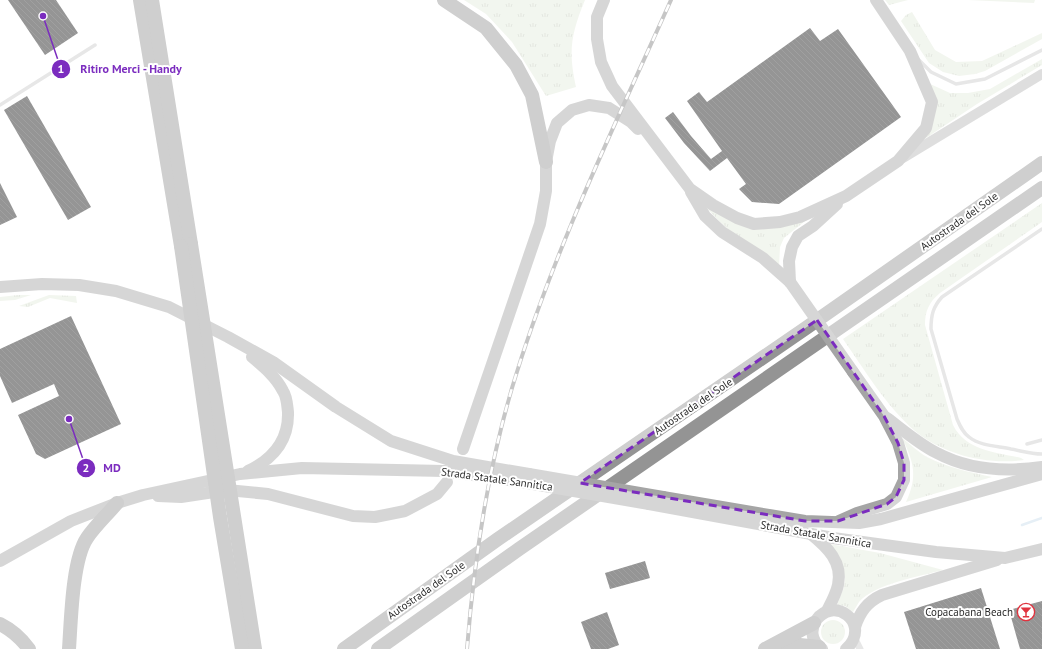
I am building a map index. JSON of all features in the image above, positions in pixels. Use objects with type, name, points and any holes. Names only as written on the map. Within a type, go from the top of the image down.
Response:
[{"type":"highway","points":[[140,0],[186,245],[255,649]]},
{"type":"highway","points":[[152,0],[186,245],[219,509],[242,649]]},
{"type":"highway","points":[[444,0],[486,28],[516,65],[532,95],[546,162]]},
{"type":"highway","name":"Autostrada del Sole","points":[[344,649],[498,539],[806,328],[1042,163]]},
{"type":"highway","name":"Autostrada del Sole","points":[[378,649],[513,553],[1042,188]]},
{"type":"highway","points":[[69,649],[72,606],[79,558],[82,548],[86,538],[117,503]]},
{"type":"highway","points":[[769,647],[814,623]]},
{"type":"highway","points":[[0,624],[20,638],[29,649]]},
{"type":"highway","points":[[769,647],[790,644],[821,648]]},
{"type":"main road","points":[[604,0],[597,17],[597,39],[601,62],[612,86],[690,189],[736,218],[754,224],[780,222],[800,217],[846,196]]},
{"type":"main road","points":[[790,282],[789,261],[792,247],[798,236],[813,226],[846,196],[898,161],[926,128],[932,102],[910,51],[876,0]]},
{"type":"main road","points":[[463,449],[540,224],[546,191],[546,162],[550,141],[557,123],[572,110],[589,105],[609,108],[631,122],[658,148]]},
{"type":"main road","name":"Strada Statale Sannitica","points":[[690,189],[705,216],[722,232],[763,258],[790,282],[884,416],[898,443],[904,463],[904,480],[896,497],[887,504],[857,513],[838,521]]},
{"type":"main road","points":[[2,286],[42,284],[79,285],[116,291],[169,307],[228,337],[270,371],[283,391],[287,402],[288,428],[278,449],[269,458],[240,474]]},
{"type":"main road","name":"Strada Statale Sannitica","points":[[228,337],[272,362],[336,407],[391,441],[453,461],[805,521],[838,521],[849,523],[871,521],[1042,474]]},
{"type":"main road","name":"Strada Statale Sannitica","points":[[884,416],[917,441],[938,454],[970,466],[1002,470],[1042,467]]},
{"type":"main road","name":"Strada Statale Sannitica","points":[[0,561],[71,521],[117,503],[143,495],[240,474],[302,468],[444,471],[516,481],[876,545],[1005,558]]},
{"type":"main road","points":[[143,495],[181,497],[227,490],[268,494],[353,516],[374,517],[405,511],[438,494],[447,482]]},
{"type":"main road","points":[[810,533],[828,548],[836,562],[838,571],[838,584],[827,611]]},
{"type":"main road","name":"Strada Statale Sannitica","points":[[846,649],[852,642],[859,616],[864,608],[874,598],[1005,558],[1042,549]]},
{"type":"main road","points":[[821,648],[813,635],[814,623],[819,616],[827,611],[833,610],[844,613],[853,622],[854,632]]},
{"type":"street","points":[[898,161],[1042,74]]},
{"type":"street","points":[[854,632],[860,649]]},
{"type":"lane","points":[[0,105],[95,45]]},
{"type":"lane","points":[[910,51],[931,72],[956,84],[985,79],[1042,50]]},
{"type":"lane","points":[[1042,229],[942,297],[936,304],[932,312],[931,319],[931,329],[960,427],[970,438],[978,442],[1023,452],[1042,454]]},
{"type":"lane","points":[[1027,444],[1042,440]]},
{"type":"highlighted area","points":[[817,320],[884,416],[898,443],[904,463],[904,480],[896,497],[887,504],[838,521],[805,521],[580,483]]},
{"type":"green space","points":[[464,0],[585,0],[572,43],[572,63],[576,87],[546,96],[512,42],[486,14]]},
{"type":"green space","points":[[885,0],[908,0],[889,5]]},
{"type":"green space","points":[[968,0],[1035,0],[1034,3]]},
{"type":"green space","points":[[912,12],[935,50],[956,62],[982,61],[1042,33],[1042,39],[985,71],[959,76],[943,72],[929,63],[901,21],[906,15]]},
{"type":"green space","points":[[1042,59],[1042,65],[977,104],[914,146],[925,132],[928,83],[950,93],[968,93],[990,89]]},
{"type":"green space","points":[[1042,203],[1042,222],[940,293],[930,303],[927,311],[925,325],[953,425],[959,434],[966,440],[982,449],[1024,460],[995,461],[952,452],[926,439],[904,421],[876,387],[843,339]]},
{"type":"green space","points":[[707,208],[744,225],[815,213],[784,238],[780,247],[779,267],[723,225]]},
{"type":"green space","points":[[31,295],[15,300],[0,301],[0,297]]},
{"type":"green space","points":[[49,295],[76,296],[77,303],[50,298],[28,307],[19,306]]},
{"type":"green space","points":[[902,438],[920,453],[935,461],[959,469],[992,477],[906,502],[912,485],[913,470],[912,462]]},
{"type":"green space","points":[[830,544],[880,553],[943,570],[875,590],[859,602],[853,612],[845,606],[837,605],[844,587],[845,577]]},
{"type":"green space","points":[[833,620],[841,624],[845,632],[841,640],[833,644],[825,640],[821,632],[825,624]]},
{"type":"building","points":[[8,0],[56,0],[78,33],[45,55]]},
{"type":"building","points":[[810,28],[820,41],[838,29],[901,117],[779,204],[752,202],[739,189],[746,184],[727,158],[710,171],[684,143],[665,118],[673,112],[711,159],[722,151],[687,101],[699,92],[707,102]]},
{"type":"building","points":[[27,96],[91,207],[68,220],[4,110]]},
{"type":"building","points":[[0,183],[17,217],[0,225]]},
{"type":"building","points":[[71,316],[121,424],[45,459],[36,454],[18,415],[59,396],[54,384],[12,403],[0,376],[0,349]]},
{"type":"building","points":[[645,561],[650,578],[610,589],[605,573]]},
{"type":"building","points":[[981,588],[1000,649],[916,649],[904,612]]},
{"type":"building","points":[[1042,601],[1042,649],[1020,649],[1009,610]]},
{"type":"building","points":[[607,612],[619,645],[608,649],[591,649],[581,622]]},
{"type":"waterway","points":[[1022,525],[1042,518]]},
{"type":"railway","points":[[467,649],[473,583],[483,517],[495,452],[512,388],[546,289],[585,191],[671,0]]},
{"type":"place","name":"Ritiro Merci - Handy","points":[[43,16]]},
{"type":"place","name":"MD","points":[[69,419]]},
{"type":"place","name":"Copacabana Beach","points":[[1026,612]]}]
